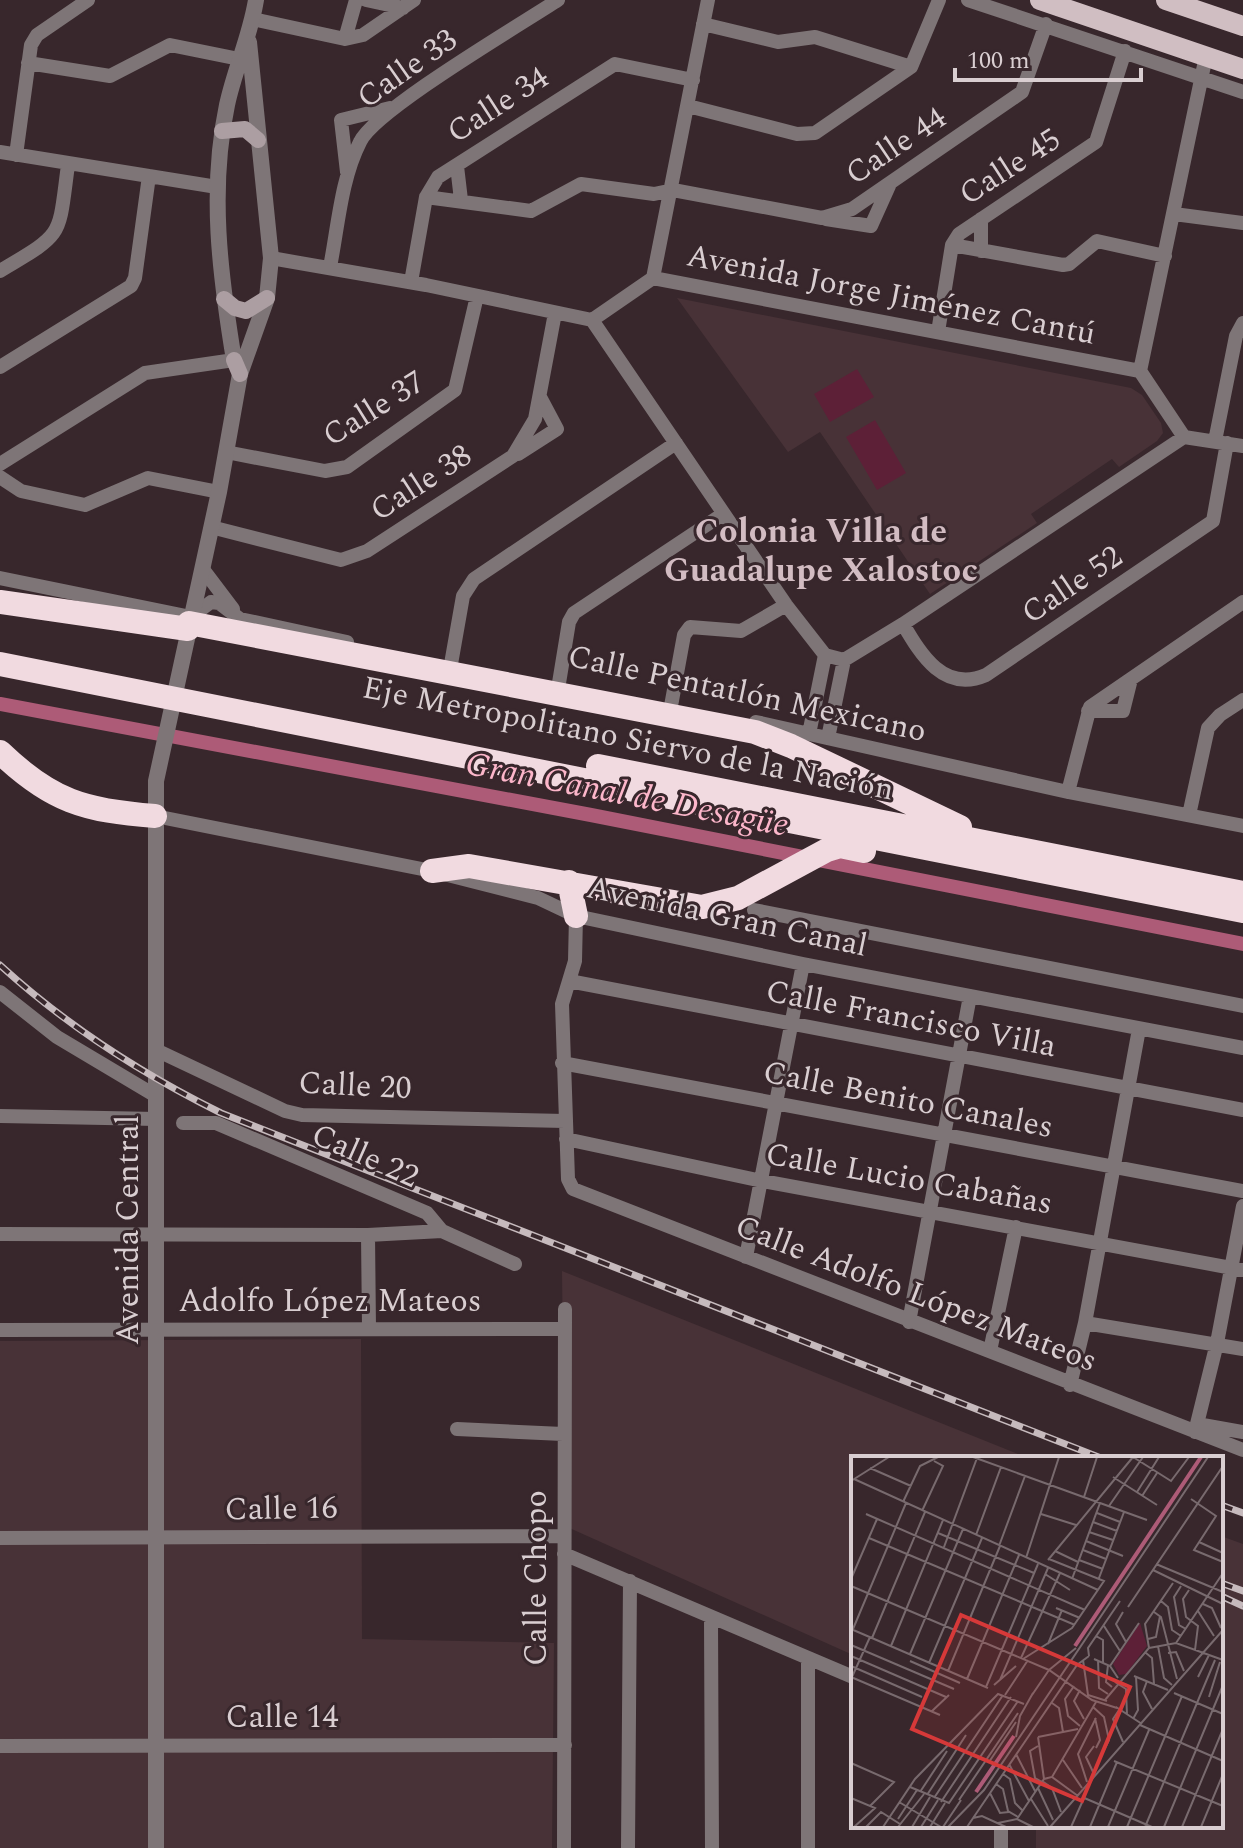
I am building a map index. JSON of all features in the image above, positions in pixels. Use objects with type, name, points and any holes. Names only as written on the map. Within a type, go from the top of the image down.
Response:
[{"type":"highway","points":[[0,602],[189,623],[755,732],[791,746],[997,844]]},
{"type":"highway","name":"Eje Metropolitano Siervo de la Nación","points":[[0,650],[1243,893]]},
{"type":"highway","name":"Eje Metropolitano Siervo de la Nación","points":[[0,664],[1243,911]]},
{"type":"highway","points":[[0,752],[45,791],[102,810],[155,816]]},
{"type":"highway","points":[[432,871],[469,866],[702,907],[738,898],[801,862],[840,846],[966,870],[1052,874]]},
{"type":"highway","points":[[569,882],[576,916]]},
{"type":"main road","points":[[1040,0],[1243,69]]},
{"type":"main road","points":[[1166,0],[1209,7],[1243,26]]},
{"type":"main road","points":[[222,131],[245,129],[258,140]]},
{"type":"main road","points":[[224,299],[246,311],[267,298]]},
{"type":"street","points":[[16,155],[28,63],[37,35],[88,0]]},
{"type":"street","points":[[237,367],[224,299],[217,187],[222,131],[245,60],[256,0]]},
{"type":"street","points":[[345,39],[356,0]]},
{"type":"street","points":[[366,0],[408,4]]},
{"type":"street","name":"Calle 33","points":[[330,267],[348,179],[366,131],[398,106],[558,0]]},
{"type":"street","points":[[653,278],[673,190],[708,0]]},
{"type":"street","points":[[688,106],[809,135],[911,67],[939,0]]},
{"type":"street","points":[[968,0],[1243,92]]},
{"type":"street","points":[[253,19],[345,39],[363,35],[408,4]]},
{"type":"street","points":[[703,24],[779,42],[815,37],[911,67]]},
{"type":"street","name":"Calle 44","points":[[426,197],[531,211],[581,184],[654,194],[673,190],[822,218],[868,201],[1022,92],[1046,24]]},
{"type":"street","points":[[28,63],[110,76],[170,45],[245,60]]},
{"type":"street","name":"Calle 45","points":[[938,332],[952,245],[959,234],[1096,142],[1125,51]]},
{"type":"street","points":[[1184,437],[1140,371],[1206,56]]},
{"type":"street","points":[[237,367],[267,298],[271,258],[258,140],[245,60]]},
{"type":"street","name":"Calle 34","points":[[426,197],[438,177],[615,64],[693,80]]},
{"type":"street","points":[[348,179],[341,120],[398,106]]},
{"type":"street","points":[[0,152],[217,187]]},
{"type":"street","points":[[0,271],[54,236],[59,227],[68,165]]},
{"type":"street","points":[[457,166],[461,200]]},
{"type":"street","points":[[0,367],[131,286],[135,278],[149,176]]},
{"type":"street","points":[[822,218],[871,226],[889,185]]},
{"type":"street","points":[[411,282],[426,197]]},
{"type":"street","points":[[1174,214],[1243,223]]},
{"type":"street","points":[[981,219],[981,251]]},
{"type":"street","points":[[952,245],[1065,265],[1097,241],[1165,256]]},
{"type":"street","points":[[271,258],[411,282],[592,320],[786,605],[825,655],[844,660],[1184,437],[1243,446]]},
{"type":"street","name":"Avenida Jorge Jiménez Cantú","points":[[592,320],[653,278],[1140,371]]},
{"type":"street","name":"Calle 37","points":[[226,452],[325,471],[347,467],[455,390],[477,296]]},
{"type":"street","name":"Calle 38","points":[[211,527],[347,559],[367,551],[513,456],[531,429],[555,313]]},
{"type":"street","name":"Calle 52","points":[[903,624],[932,668],[962,680],[986,675],[1213,521],[1236,336],[1243,323]]},
{"type":"street","points":[[0,464],[145,373],[237,367]]},
{"type":"street","name":"Avenida Central","points":[[156,1848],[155,816],[161,757],[219,492],[237,367]]},
{"type":"street","points":[[513,456],[556,431],[556,423],[540,397]]},
{"type":"street","points":[[451,664],[463,596],[474,579],[676,443]]},
{"type":"street","points":[[0,477],[21,491],[85,505],[142,478],[219,492]]},
{"type":"street","points":[[559,683],[569,622],[574,613],[723,514]]},
{"type":"street","points":[[202,568],[240,619]]},
{"type":"street","points":[[0,578],[189,623]]},
{"type":"street","name":"Calle Pentatlón Mexicano","points":[[189,623],[211,602],[219,603],[240,619],[1243,826]]},
{"type":"street","points":[[1068,792],[1088,711],[1243,602]]},
{"type":"street","points":[[671,706],[686,630],[700,625],[741,631],[786,605]]},
{"type":"street","points":[[809,734],[825,655]]},
{"type":"street","points":[[828,738],[844,660]]},
{"type":"street","points":[[1088,711],[1123,711],[1131,679]]},
{"type":"street","points":[[1189,815],[1208,728],[1220,715],[1243,700]]},
{"type":"street","name":"Avenida Gran Canal","points":[[155,816],[432,871],[538,898],[576,916],[803,964],[1243,1048]]},
{"type":"street","points":[[754,910],[1243,1006]]},
{"type":"street","points":[[566,1139],[562,1004],[575,961],[576,916]]},
{"type":"street","points":[[746,1257],[794,1026],[803,964]]},
{"type":"street","name":"Calle Francisco Villa","points":[[569,981],[1243,1110]]},
{"type":"street","points":[[0,992],[57,1037],[156,1096]]},
{"type":"street","points":[[909,1322],[970,996]]},
{"type":"street","points":[[1070,1385],[1085,1323],[1139,1029]]},
{"type":"street","name":"Calle 20","points":[[156,1050],[285,1111],[302,1115],[565,1121]]},
{"type":"street","name":"Calle Benito Canales","points":[[562,1063],[1243,1191]]},
{"type":"street","points":[[0,1116],[157,1119]]},
{"type":"street","name":"Calle 22","points":[[183,1123],[216,1123],[257,1138],[427,1213],[442,1231],[515,1264]]},
{"type":"street","name":"Calle Lucio Cabañas","points":[[566,1139],[762,1181],[1236,1269]]},
{"type":"street","name":"Calle Adolfo López Mateos","points":[[566,1139],[571,1186],[1070,1385],[1196,1428],[1243,1450]]},
{"type":"street","points":[[1243,1206],[1236,1269],[1196,1428],[1243,1432]]},
{"type":"street","points":[[990,1351],[1016,1227]]},
{"type":"street","points":[[0,1234],[368,1235],[442,1231]]},
{"type":"street","points":[[368,1235],[369,1328]]},
{"type":"street","name":"Calle Chopo","points":[[564,1848],[565,1309]]},
{"type":"street","points":[[1085,1323],[1243,1349]]},
{"type":"street","name":"Adolfo López Mateos","points":[[0,1330],[565,1329]]},
{"type":"street","points":[[457,1429],[563,1434]]},
{"type":"street","name":"Calle 16","points":[[0,1538],[564,1536]]},
{"type":"street","points":[[564,1554],[851,1676]]},
{"type":"street","points":[[628,1848],[630,1581]]},
{"type":"street","points":[[711,1619],[712,1848]]},
{"type":"street","points":[[808,1659],[808,1848]]},
{"type":"street","name":"Calle 14","points":[[0,1746],[565,1745]]},
{"type":"shaded area","points":[[677,298],[1131,388],[1142,395],[1161,423],[1163,433],[1157,441],[1119,467],[1112,459],[1031,514],[1037,523],[930,594],[820,432],[788,452]]},
{"type":"shaded area","points":[[857,369],[874,397],[830,422],[814,394]]},
{"type":"shaded area","points":[[875,420],[906,473],[877,490],[846,437]]},
{"type":"shaded area","points":[[562,1271],[1023,1456],[851,1456],[851,1654],[565,1526]]},
{"type":"shaded area","points":[[361,1339],[362,1639],[554,1643],[552,1848],[0,1848],[0,1341]]},
{"type":"shaded area","points":[[1223,1537],[1243,1544],[1243,1848],[1036,1848],[1036,1828],[1223,1828]]},
{"type":"waterway","name":"Gran Canal de Desagüe","points":[[0,704],[591,815],[1243,944]]},
{"type":"railway","points":[[0,965],[51,1008],[105,1047],[221,1113],[1096,1456]]},
{"type":"railway","points":[[1223,1506],[1243,1513]]},
{"type":"railway","points":[[1223,1584],[1243,1591]]},
{"type":"railway","points":[[1223,1597],[1243,1606]]},
{"type":"district","name":"Colonia Villa de Guadalupe Xalostoc","points":[[821,552]]}]
